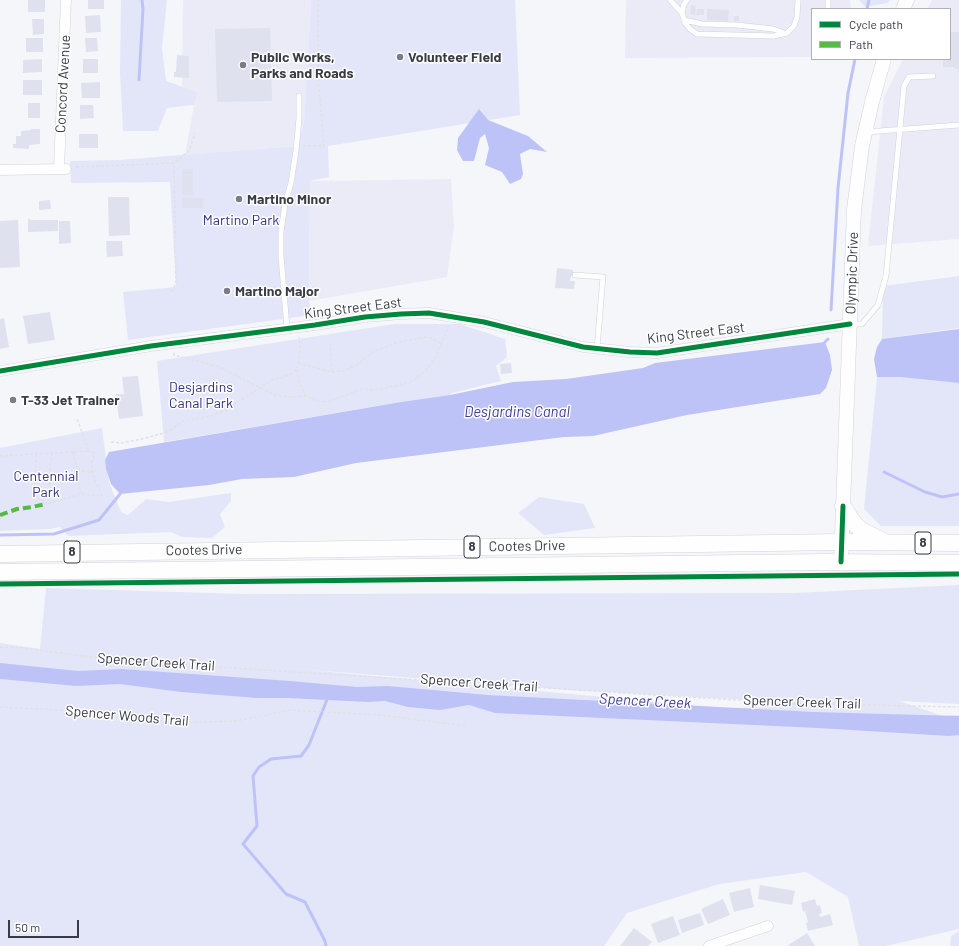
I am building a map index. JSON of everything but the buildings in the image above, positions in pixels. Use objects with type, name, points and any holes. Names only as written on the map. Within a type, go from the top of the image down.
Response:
[{"type":"main road","name":"Olympic Drive","points":[[841,562],[854,210],[862,146],[884,60]]},
{"type":"main road","points":[[843,506],[853,522],[861,530],[886,543]]},
{"type":"main road","name":"Cootes Drive","points":[[0,554],[841,542],[959,543]]},
{"type":"main road","name":"Cootes Drive","points":[[0,572],[841,562],[959,562]]},
{"type":"street","name":"Concord Avenue","points":[[63,168],[66,0]]},
{"type":"street","points":[[0,170],[63,168]]},
{"type":"street","name":"King Street East","points":[[0,371],[173,343],[365,317],[401,314],[429,313],[484,322],[583,347],[657,353],[850,324]]},
{"type":"street","points":[[709,946],[768,926]]},
{"type":"lane","points":[[670,0],[682,13],[684,20],[690,29],[697,34],[774,36],[785,33],[794,26],[797,17],[798,0]]},
{"type":"lane","points":[[682,13],[684,4],[687,0]]},
{"type":"lane","points":[[684,20],[702,24],[738,25],[773,29],[785,33]]},
{"type":"lane","points":[[850,324],[862,324],[878,304],[886,276],[904,86],[909,77],[933,76]]},
{"type":"lane","points":[[292,328],[281,256],[281,232],[297,146],[299,96]]},
{"type":"lane","points":[[865,132],[959,125]]},
{"type":"lane","points":[[575,275],[603,277],[597,348]]},
{"type":"path","points":[[297,146],[324,146],[318,76],[318,0]]},
{"type":"path","points":[[63,168],[78,166],[174,163],[189,151],[195,133]]},
{"type":"path","points":[[171,292],[176,284],[174,163]]},
{"type":"path","points":[[173,343],[174,355],[217,366],[260,389],[275,395],[287,397],[306,396],[316,401],[327,402],[362,389],[374,390],[395,386],[414,380],[424,372],[435,359],[442,345],[452,317]]},
{"type":"path","points":[[292,328],[300,348],[297,369],[299,379],[306,396]]},
{"type":"path","points":[[298,363],[332,372],[344,371],[358,364],[373,352],[395,343],[425,337],[432,338],[442,345]]},
{"type":"path","points":[[330,343],[332,372]]},
{"type":"path","points":[[111,442],[121,443],[142,439],[166,432],[183,421],[211,416],[226,410],[272,380],[290,375],[297,369]]},
{"type":"path","points":[[77,418],[89,451]]},
{"type":"path","points":[[0,456],[89,451],[95,453],[92,461],[93,476],[102,496],[81,494],[46,504],[35,480],[36,454]]},
{"type":"path","points":[[73,452],[81,494]]},
{"type":"path","points":[[49,483],[52,453]]},
{"type":"path","points":[[77,469],[85,472],[93,472]]},
{"type":"path","points":[[49,473],[61,474],[74,483],[78,482]]},
{"type":"path","points":[[49,483],[60,482],[64,477]]},
{"type":"path","points":[[35,480],[40,479],[49,483],[62,500]]},
{"type":"shaded area","points":[[183,0],[311,0],[304,123],[297,146],[185,155],[194,105],[198,92],[182,86]]},
{"type":"shaded area","points":[[626,0],[850,0],[851,8],[811,8],[811,57],[625,58]]},
{"type":"shaded area","points":[[932,0],[959,0],[959,239],[868,246],[884,97],[902,60],[951,60],[951,8],[928,8]]},
{"type":"shaded area","points":[[451,179],[454,226],[447,277],[309,301],[310,181]]},
{"type":"green space","points":[[121,0],[167,0],[162,48],[166,81],[198,92],[194,105],[167,108],[158,131],[123,131],[120,72]]},
{"type":"green space","name":"Martino Park","points":[[311,0],[515,0],[520,115],[328,146],[329,177],[310,181],[309,301],[312,315],[128,340],[123,292],[176,287],[170,182],[71,183],[70,161],[118,160],[297,146],[304,123]]},
{"type":"green space","points":[[859,0],[890,0],[887,3],[865,7]]},
{"type":"green space","points":[[959,276],[959,328],[882,339],[883,286]]},
{"type":"green space","name":"Desjardins Canal Park","points":[[394,324],[460,324],[505,339],[507,357],[496,366],[501,381],[452,393],[450,395],[164,442],[157,361]]},
{"type":"green space","points":[[959,365],[959,526],[881,526],[864,509],[877,377]]},
{"type":"green space","name":"Centennial Park","points":[[102,428],[109,482],[121,512],[128,515],[146,499],[169,502],[231,493],[231,501],[220,514],[225,527],[212,538],[182,537],[171,532],[68,536],[60,527],[50,529],[0,531],[0,448]]},
{"type":"green space","points":[[539,497],[584,504],[595,528],[544,535],[518,513]]},
{"type":"green space","points":[[959,585],[959,704],[899,701],[943,716],[959,715],[959,929],[886,946],[859,946],[848,897],[806,872],[719,884],[627,913],[604,946],[0,946],[0,643],[40,649],[46,588],[244,594],[794,593]],"holes":[[[298,669],[569,690],[769,701],[772,698],[770,707],[724,708]]]},
{"type":"green space","points":[[959,931],[959,946],[950,946],[951,936]]},
{"type":"water","points":[[479,109],[488,120],[528,136],[547,152],[530,149],[520,154],[523,174],[521,179],[510,184],[502,172],[485,165],[489,148],[485,134],[480,138],[474,161],[463,161],[457,150],[458,138]]},
{"type":"water","points":[[959,329],[959,383],[901,377],[877,377],[874,359],[877,347],[882,339]]},
{"type":"water","name":"Desjardins Canal","points":[[825,342],[830,355],[832,370],[826,388],[820,394],[687,415],[593,436],[564,437],[356,463],[294,477],[242,479],[209,485],[120,494],[111,484],[106,469],[105,460],[109,452],[450,395],[513,382],[566,379],[643,368],[655,363]]},
{"type":"water","points":[[0,663],[78,671],[122,669],[357,687],[388,686],[488,695],[814,712],[959,716],[959,735],[949,736],[818,728],[495,713],[469,705],[440,710],[408,707],[385,701],[368,702],[257,698],[181,692],[120,684],[76,686],[0,679]]},
{"type":"waterway","points":[[139,80],[143,9],[142,0]]},
{"type":"waterway","points":[[867,8],[869,0]]},
{"type":"waterway","points":[[831,310],[838,188],[848,93],[855,60]]},
{"type":"waterway","points":[[825,342],[828,339]]},
{"type":"waterway","points":[[884,472],[925,492],[942,497],[959,494]]},
{"type":"waterway","points":[[0,535],[54,534],[99,520],[120,494]]},
{"type":"waterway","points":[[326,946],[325,941],[305,902],[286,894],[243,844],[257,826],[253,776],[259,767],[271,759],[301,756],[309,745],[328,697]]},
{"type":"marked path","points":[[0,515],[17,509],[46,504]]},
{"type":"cycle path","points":[[0,371],[151,346],[315,325],[365,317],[401,314],[429,313],[484,322],[583,347],[657,353],[850,324]]},
{"type":"cycle path","points":[[841,562],[843,506]]},
{"type":"cycle path","points":[[0,584],[959,574]]},
{"type":"place","name":"Volunteer Field","points":[[400,57]]},
{"type":"place","name":"Public Works, Parks and Roads","points":[[243,65]]},
{"type":"place","name":"Martino Minor","points":[[239,199]]},
{"type":"place","name":"Martino Major","points":[[227,291]]},
{"type":"place","name":"T-33 Jet Trainer","points":[[13,400]]},
{"type":"water label","name":"Spencer Creek","points":[[645,701]]}]
